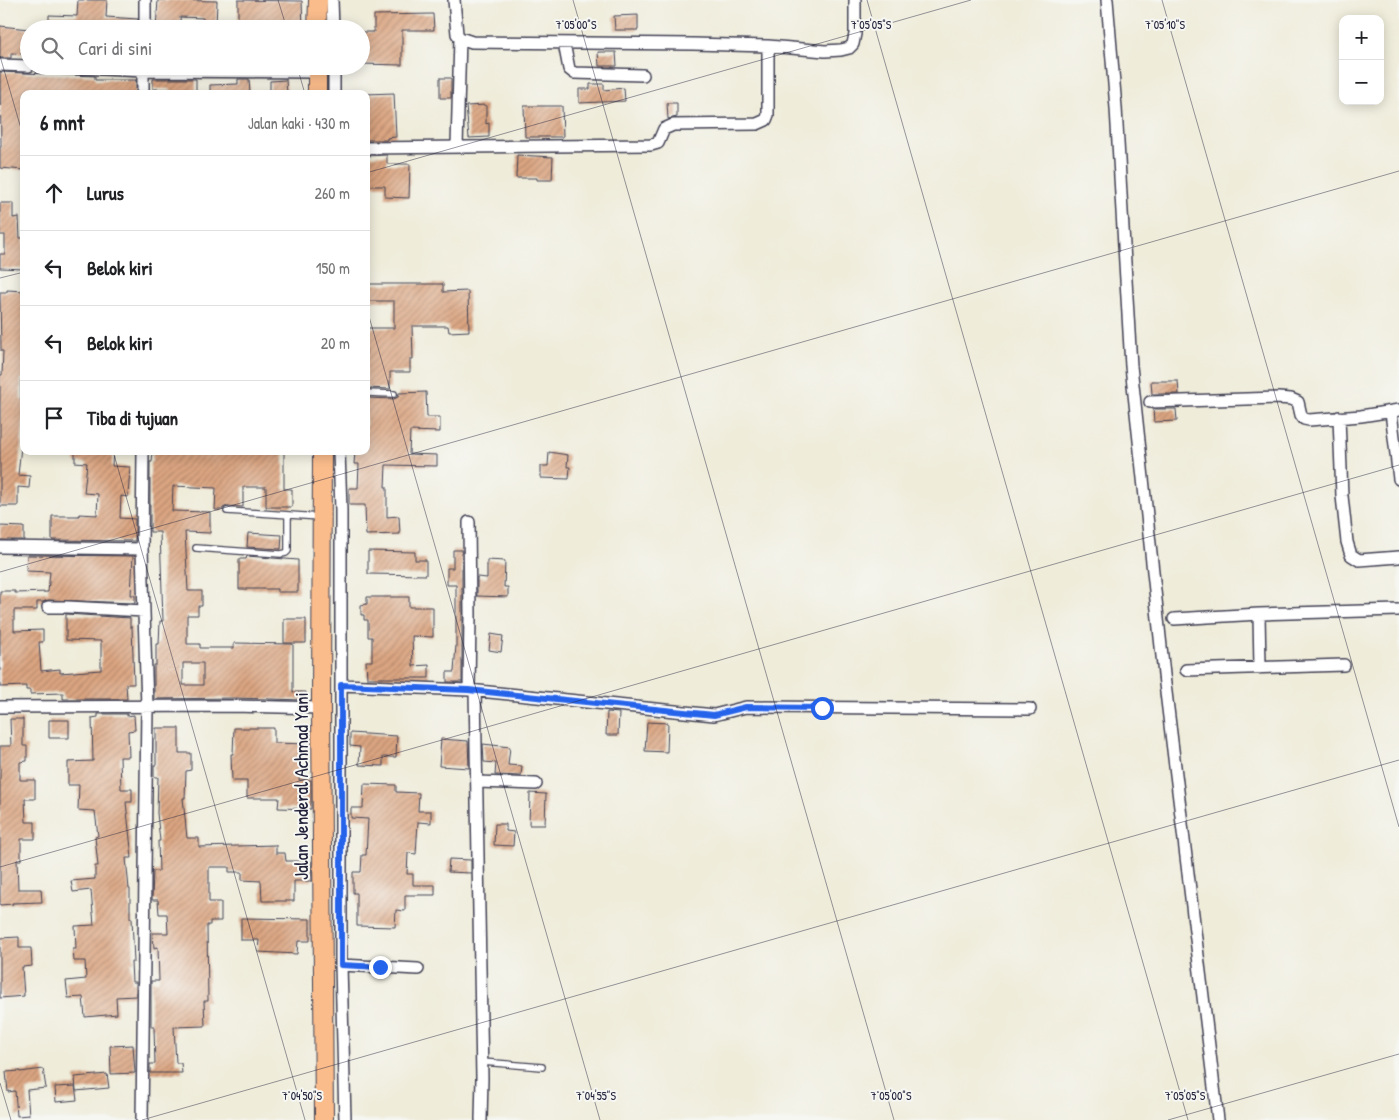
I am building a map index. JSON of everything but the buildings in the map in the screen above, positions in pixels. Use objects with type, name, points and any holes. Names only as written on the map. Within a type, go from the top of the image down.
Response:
[{"type":"main road","points":[[318,0],[318,20]]},
{"type":"main road","points":[[316,75],[317,90]]},
{"type":"main road","name":"Jalan Jenderal Achmad Yani","points":[[322,455],[321,708],[324,1120]]},
{"type":"street","points":[[145,20],[146,0]]},
{"type":"street","points":[[332,0],[333,20]]},
{"type":"street","points":[[454,0],[456,29],[460,38],[457,146]]},
{"type":"street","points":[[460,38],[482,42],[768,46],[825,51],[841,50],[849,48],[853,44],[855,34],[855,0]]},
{"type":"street","points":[[1107,0],[1116,108],[1131,366],[1165,684],[1218,1120]]},
{"type":"street","points":[[564,43],[569,70],[574,73],[643,75]]},
{"type":"street","points":[[370,148],[651,145],[658,143],[664,129],[673,125],[753,125],[763,122],[767,119],[768,114],[768,46]]},
{"type":"street","points":[[0,65],[20,66]]},
{"type":"street","points":[[143,75],[143,90]]},
{"type":"street","points":[[334,75],[334,90]]},
{"type":"street","points":[[1150,402],[1292,399],[1298,402],[1304,419],[1309,420],[1395,411],[1399,480]]},
{"type":"street","points":[[1338,417],[1342,496],[1347,542],[1351,555],[1359,560],[1399,557]]},
{"type":"street","points":[[142,1120],[148,707],[142,549],[143,455]]},
{"type":"street","points":[[339,455],[341,510],[341,965],[344,1120]]},
{"type":"street","points":[[469,522],[472,690],[477,782],[482,1062],[481,1120]]},
{"type":"street","points":[[0,547],[142,549]]},
{"type":"street","points":[[48,607],[144,611]]},
{"type":"street","points":[[1174,619],[1259,614],[1399,610]]},
{"type":"street","points":[[1259,614],[1260,668]]},
{"type":"street","points":[[1186,670],[1344,665]]},
{"type":"street","points":[[341,685],[472,690],[714,715],[746,707],[1030,709]]},
{"type":"street","points":[[0,707],[234,706],[321,708]]},
{"type":"street","points":[[477,782],[536,784]]},
{"type":"street","points":[[341,965],[418,969]]},
{"type":"lane","points":[[370,393],[394,394]]},
{"type":"lane","points":[[227,511],[322,517]]},
{"type":"lane","points":[[196,548],[286,553],[288,551],[288,516]]},
{"type":"lane","points":[[482,1062],[542,1067]]},
{"type":"route","points":[[380,967],[341,965],[341,685],[468,690],[714,715],[746,707],[822,708]]}]
